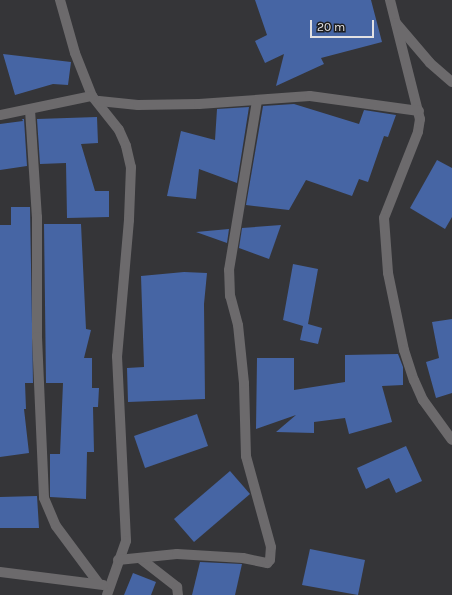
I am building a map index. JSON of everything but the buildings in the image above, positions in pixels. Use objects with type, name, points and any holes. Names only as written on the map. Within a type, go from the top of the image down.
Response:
[{"type":"street","points":[[60,0],[75,54],[95,98],[119,130],[126,146],[131,167],[129,220],[117,356],[127,522],[126,541],[105,588]]},
{"type":"street","points":[[390,0],[419,111],[418,132],[384,218],[384,237],[388,273],[404,350],[414,380],[423,400],[452,440]]},
{"type":"street","points":[[395,22],[430,63],[452,82]]},
{"type":"street","points":[[0,115],[95,98],[138,105],[326,97],[419,111]]},
{"type":"street","points":[[118,560],[141,559],[176,554],[243,558],[267,563],[270,560],[271,547],[246,456],[244,383],[238,325],[230,296],[229,270],[258,101]]},
{"type":"street","points":[[30,110],[37,217],[37,337],[44,498],[56,526],[105,588]]},
{"type":"street","points":[[141,559],[177,587],[178,595]]},
{"type":"street","points":[[0,572],[105,588]]}]
